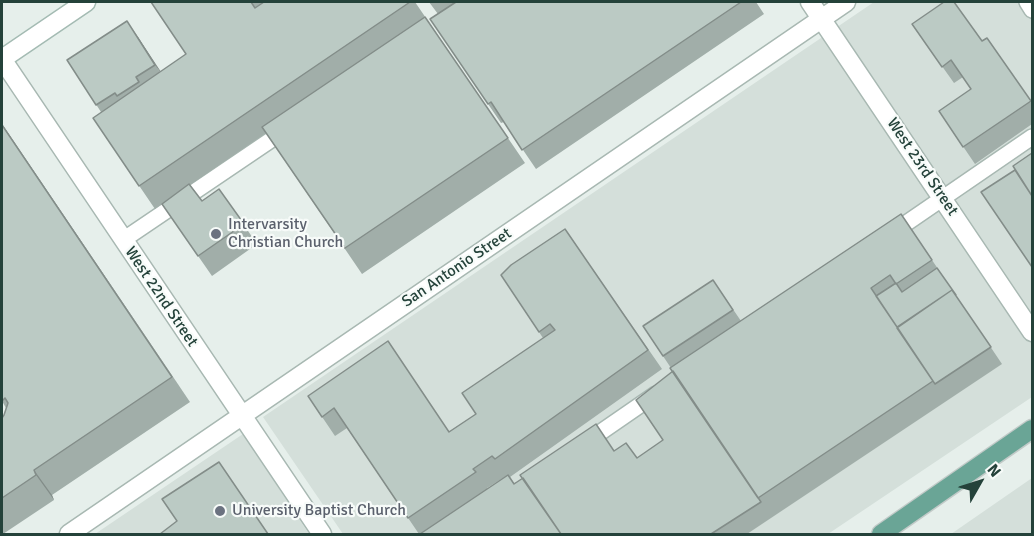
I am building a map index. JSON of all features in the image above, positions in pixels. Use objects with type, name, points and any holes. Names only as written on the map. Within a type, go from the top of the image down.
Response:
[{"type":"main road","points":[[881,534],[1032,429]]},
{"type":"street","points":[[2,59],[86,2]]},
{"type":"street","name":"West 23rd Street","points":[[810,2],[1032,332]]},
{"type":"street","name":"San Antonio Street","points":[[69,534],[846,2]]},
{"type":"street","name":"West 22nd Street","points":[[2,59],[322,534]]},
{"type":"lane","points":[[1027,2],[1032,10]]},
{"type":"lane","points":[[123,240],[299,121]]},
{"type":"lane","points":[[883,239],[1032,137]]},
{"type":"lane","points":[[569,454],[667,387]]},
{"type":"shaded area","points":[[874,2],[1032,2],[1032,397],[828,534],[343,534],[263,417]]},
{"type":"shaded area","points":[[243,434],[309,534],[95,534]]},
{"type":"shaded area","points":[[1032,478],[1032,534],[951,534]]},
{"type":"building","points":[[151,2],[251,2],[255,8],[264,2],[410,2],[139,186],[93,118],[186,54]]},
{"type":"building","points":[[456,2],[741,2],[522,150],[491,102],[488,104],[430,19]]},
{"type":"building","points":[[944,2],[954,2],[982,41],[987,38],[1031,101],[963,147],[939,111],[971,89],[951,60],[942,67],[912,24]]},
{"type":"building","points":[[425,17],[508,138],[345,248],[262,127]]},
{"type":"building","points":[[127,21],[155,65],[136,77],[139,82],[117,96],[115,93],[96,105],[67,60]]},
{"type":"building","points":[[2,125],[172,377],[34,470],[36,475],[2,498],[2,418],[8,403],[5,398],[2,401]]},
{"type":"building","points":[[1032,153],[1032,196],[1013,166]]},
{"type":"building","points":[[1015,170],[1032,196],[1032,267],[981,192]]},
{"type":"building","points":[[189,184],[202,201],[219,189],[244,224],[198,256],[162,204]]},
{"type":"building","points":[[901,214],[932,260],[896,284],[890,275],[871,288],[933,381],[758,498],[670,368]]},
{"type":"building","points":[[565,229],[648,350],[495,459],[492,456],[473,469],[476,472],[408,518],[334,408],[322,417],[308,396],[388,341],[449,432],[476,414],[462,393],[555,330],[550,324],[539,332],[501,275],[511,265]]},
{"type":"building","points":[[937,268],[956,295],[952,290],[897,327],[876,296],[896,283],[902,292]]},
{"type":"building","points":[[713,280],[733,310],[663,356],[643,326]]},
{"type":"building","points":[[952,290],[991,347],[935,384],[897,328]]},
{"type":"building","points":[[673,371],[761,502],[711,534],[561,534],[520,475],[596,424],[614,451],[626,443],[637,458],[663,440],[636,400]]},
{"type":"building","name":"University Baptist Church","points":[[219,462],[268,534],[160,534],[177,521],[162,499]]},
{"type":"building","points":[[508,475],[514,484],[523,478],[561,534],[420,534]]},
{"type":"place","name":"Intervarsity Christian Church","points":[[216,234]]},
{"type":"place","name":"University Baptist Church","points":[[220,511]]}]
